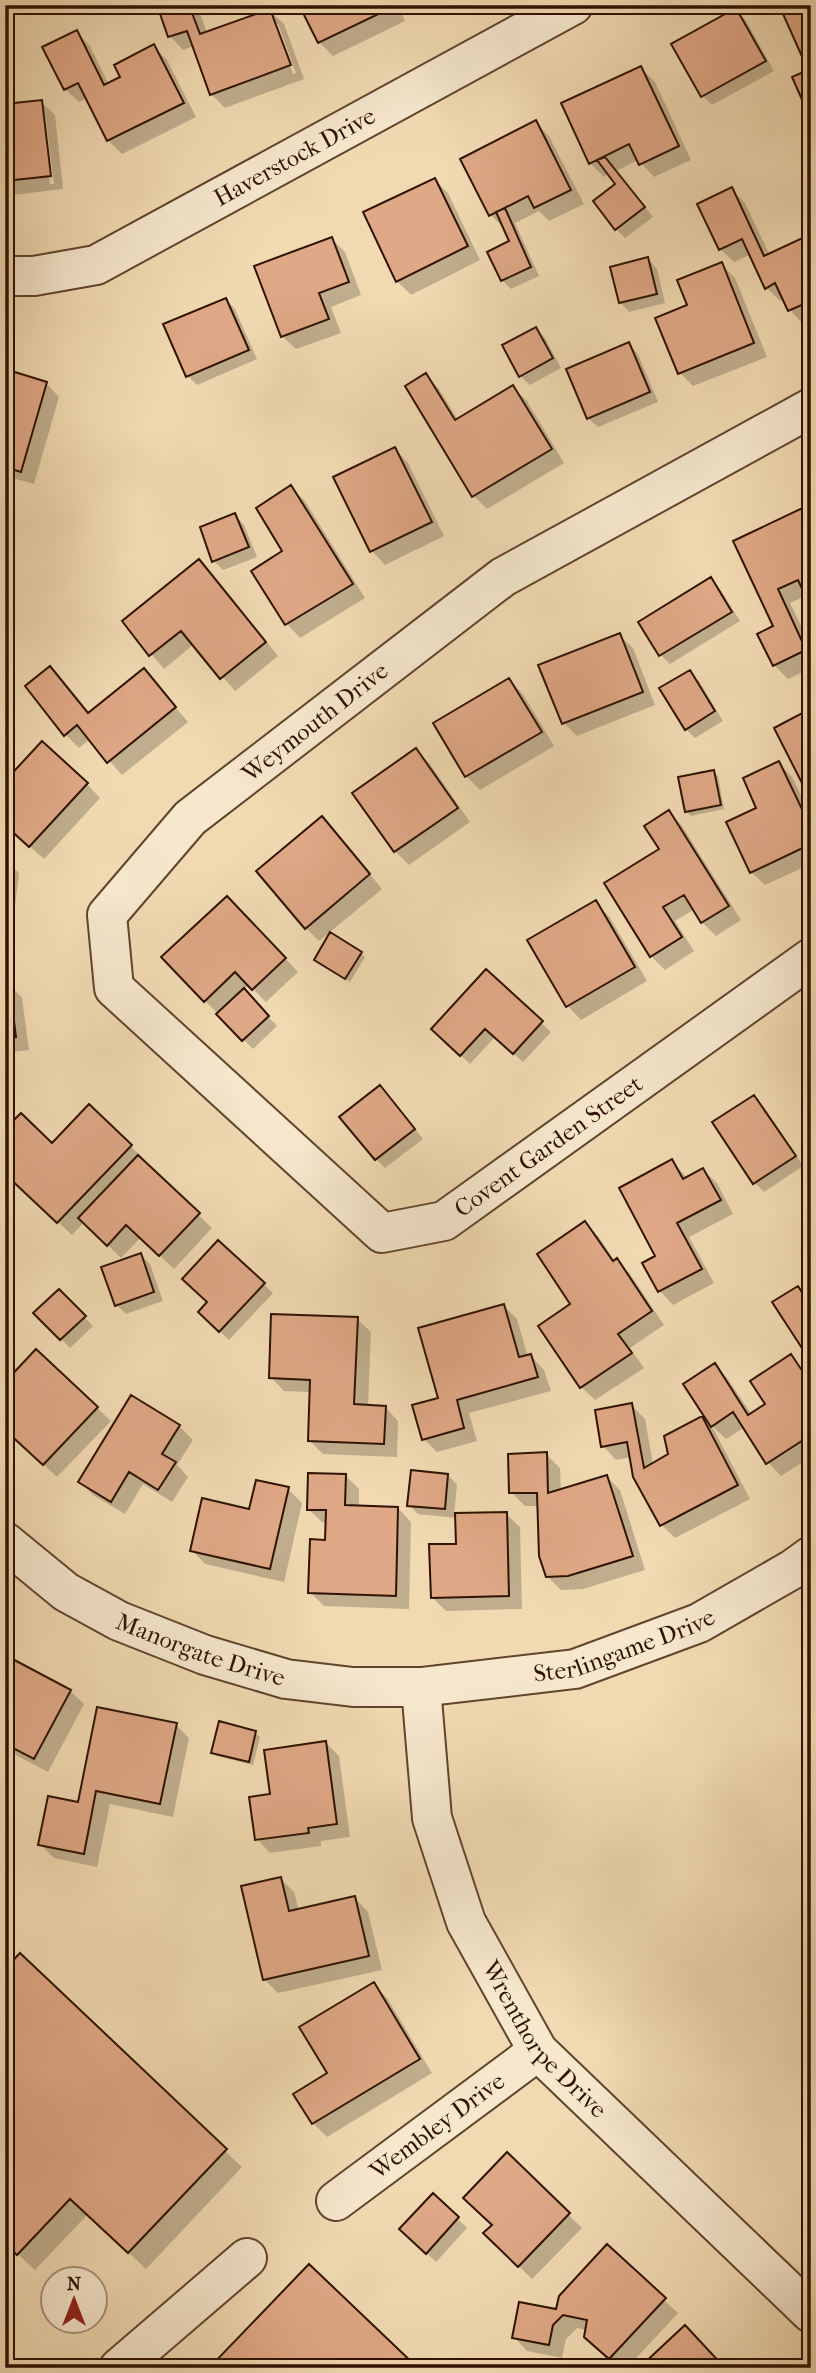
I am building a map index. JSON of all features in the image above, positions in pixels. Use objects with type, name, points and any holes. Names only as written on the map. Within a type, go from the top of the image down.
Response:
[{"type":"street","name":"Haverstock Drive","points":[[5,276],[34,276],[96,265],[573,5]]},
{"type":"street","name":"Weymouth Drive","points":[[283,1142],[114,988],[107,915],[190,818],[503,577],[811,408]]},
{"type":"street","name":"Covent Garden Street","points":[[283,1142],[382,1233],[444,1221],[811,958]]},
{"type":"street","name":"Manorgate Drive","points":[[5,1542],[66,1592],[119,1621],[205,1655],[286,1679],[353,1687],[421,1687]]},
{"type":"street","name":"Sterlingame Drive","points":[[421,1687],[575,1668],[699,1623],[811,1556]]},
{"type":"street","name":"Wrenthorpe Drive","points":[[421,1687],[432,1818],[436,1831],[466,1922],[538,2051],[811,2313]]},
{"type":"street","name":"Wembley Drive","points":[[336,2201],[538,2051]]},
{"type":"street","points":[[119,2368],[247,2258]]},
{"type":"building","points":[[157,5],[189,5],[200,34],[270,9],[291,65],[210,95],[187,31],[168,37]]},
{"type":"building","points":[[299,5],[392,5],[393,7],[318,43]]},
{"type":"building","points":[[779,5],[811,5],[811,110],[807,111],[792,77],[808,70]]},
{"type":"building","points":[[736,8],[766,61],[701,97],[671,44]]},
{"type":"building","points":[[77,30],[104,85],[120,77],[114,65],[154,44],[184,103],[107,141],[78,83],[64,90],[42,47]]},
{"type":"building","points":[[641,66],[679,146],[639,165],[629,144],[589,164],[561,103]]},
{"type":"building","points":[[42,100],[51,176],[5,181],[5,104]]},
{"type":"building","points":[[536,120],[571,190],[534,208],[528,196],[489,216],[460,159]]},
{"type":"building","points":[[811,151],[811,174],[802,155]]},
{"type":"building","points":[[605,157],[645,207],[615,230],[593,201],[615,184],[597,160]]},
{"type":"building","points":[[435,178],[468,246],[396,282],[363,212]]},
{"type":"building","points":[[732,187],[764,256],[811,234],[811,301],[788,311],[775,283],[765,289],[742,239],[719,250],[697,204]]},
{"type":"building","points":[[505,208],[531,267],[501,281],[487,252],[509,241],[496,212]]},
{"type":"building","points":[[332,237],[349,282],[319,293],[329,319],[281,337],[254,266]]},
{"type":"building","points":[[648,257],[657,294],[619,303],[610,267]]},
{"type":"building","points":[[722,262],[754,343],[678,374],[655,318],[687,305],[677,280]]},
{"type":"building","points":[[226,298],[249,350],[186,377],[163,324]]},
{"type":"building","points":[[536,327],[553,358],[519,377],[502,345]]},
{"type":"building","points":[[629,342],[650,392],[587,419],[566,369]]},
{"type":"building","points":[[5,369],[47,382],[21,472],[5,467]]},
{"type":"building","points":[[426,373],[455,420],[513,385],[552,449],[472,497],[405,386]]},
{"type":"building","points":[[395,447],[432,522],[370,552],[333,477]]},
{"type":"building","points":[[291,485],[353,584],[285,625],[251,571],[282,551],[256,508]]},
{"type":"building","points":[[811,504],[811,597],[807,599],[798,580],[778,589],[806,650],[773,666],[757,634],[773,626],[733,541]]},
{"type":"building","points":[[235,513],[249,547],[212,562],[200,527]]},
{"type":"building","points":[[199,559],[266,642],[220,679],[181,631],[149,656],[122,621]]},
{"type":"building","points":[[711,577],[732,612],[659,656],[638,622]]},
{"type":"building","points":[[620,633],[643,692],[562,724],[538,665]]},
{"type":"building","points":[[50,666],[88,713],[144,668],[176,707],[107,763],[77,725],[64,736],[25,686]]},
{"type":"building","points":[[690,670],[715,711],[685,730],[659,688]]},
{"type":"building","points":[[509,678],[542,732],[465,777],[433,723]]},
{"type":"building","points":[[806,711],[811,720],[811,786],[805,789],[774,728]]},
{"type":"building","points":[[42,741],[88,783],[29,847],[5,825],[5,781]]},
{"type":"building","points":[[416,748],[458,808],[394,852],[352,793]]},
{"type":"building","points":[[779,761],[811,828],[811,844],[750,873],[726,822],[756,808],[743,778]]},
{"type":"building","points":[[714,770],[721,805],[685,812],[678,777]]},
{"type":"building","points":[[669,810],[729,906],[701,923],[684,895],[663,907],[682,937],[650,957],[604,883],[659,849],[644,826]]},
{"type":"building","points":[[322,816],[370,874],[305,929],[256,871]]},
{"type":"building","points":[[227,896],[286,958],[252,990],[235,972],[204,1002],[161,957]]},
{"type":"building","points":[[596,900],[635,967],[566,1007],[527,940]]},
{"type":"building","points":[[330,932],[362,952],[345,979],[314,960]]},
{"type":"building","points":[[486,969],[543,1021],[513,1054],[485,1029],[460,1056],[431,1029]]},
{"type":"building","points":[[9,982],[16,1037],[5,1038],[5,983]]},
{"type":"building","points":[[244,988],[269,1016],[242,1041],[216,1014]]},
{"type":"building","points":[[380,1085],[415,1129],[375,1160],[339,1117]]},
{"type":"building","points":[[754,1095],[796,1156],[753,1184],[712,1122]]},
{"type":"building","points":[[89,1104],[132,1145],[57,1223],[5,1174],[5,1129],[21,1113],[52,1143]]},
{"type":"building","points":[[138,1155],[200,1213],[159,1256],[126,1225],[107,1246],[78,1218]]},
{"type":"building","points":[[672,1159],[683,1179],[703,1168],[721,1200],[677,1223],[702,1269],[658,1292],[642,1263],[655,1256],[619,1188]]},
{"type":"building","points":[[585,1221],[613,1261],[617,1258],[652,1311],[618,1334],[632,1353],[580,1388],[538,1326],[570,1304],[537,1254]]},
{"type":"building","points":[[218,1240],[265,1283],[219,1332],[198,1312],[207,1302],[182,1279]]},
{"type":"building","points":[[141,1253],[154,1292],[115,1306],[101,1267]]},
{"type":"building","points":[[798,1286],[811,1307],[811,1362],[772,1302]]},
{"type":"building","points":[[59,1289],[86,1316],[60,1340],[33,1313]]},
{"type":"building","points":[[504,1304],[519,1357],[531,1354],[538,1377],[457,1400],[464,1428],[422,1440],[412,1405],[438,1398],[418,1328]]},
{"type":"building","points":[[271,1314],[358,1317],[354,1404],[386,1406],[384,1444],[308,1441],[310,1380],[269,1378]]},
{"type":"building","points":[[36,1349],[98,1407],[43,1465],[5,1430],[5,1382]]},
{"type":"building","points":[[791,1354],[811,1384],[811,1435],[766,1464],[733,1412],[711,1427],[683,1384],[715,1363],[748,1415],[765,1404],[750,1381]]},
{"type":"building","points":[[131,1395],[180,1425],[162,1454],[176,1462],[158,1490],[129,1472],[111,1502],[78,1482]]},
{"type":"building","points":[[632,1403],[644,1468],[668,1454],[664,1436],[702,1416],[738,1485],[660,1526],[633,1477],[627,1442],[601,1447],[595,1410]]},
{"type":"building","points":[[547,1452],[548,1493],[607,1475],[633,1556],[568,1576],[546,1577],[539,1556],[537,1493],[509,1493],[508,1454]]},
{"type":"building","points":[[411,1470],[448,1474],[445,1509],[407,1506]]},
{"type":"building","points":[[308,1473],[346,1474],[345,1505],[398,1507],[396,1596],[308,1593],[310,1539],[325,1540],[326,1510],[307,1510]]},
{"type":"building","points":[[256,1480],[289,1487],[270,1569],[190,1551],[202,1498],[249,1509]]},
{"type":"building","points":[[507,1512],[509,1596],[431,1598],[429,1544],[456,1544],[455,1513]]},
{"type":"building","points":[[5,1655],[71,1690],[34,1759],[5,1744]]},
{"type":"building","points":[[97,1707],[177,1723],[160,1804],[96,1791],[84,1854],[38,1845],[48,1796],[78,1802]]},
{"type":"building","points":[[219,1721],[256,1731],[249,1762],[211,1753]]},
{"type":"building","points":[[326,1741],[337,1824],[308,1828],[309,1833],[255,1840],[249,1797],[270,1794],[264,1750]]},
{"type":"building","points":[[281,1877],[289,1911],[355,1896],[369,1956],[263,1980],[241,1886]]},
{"type":"building","points":[[20,1953],[227,2149],[128,2253],[70,2199],[17,2255],[5,2244],[5,1969]]},
{"type":"building","points":[[374,1982],[420,2059],[312,2124],[293,2094],[327,2073],[299,2027]]},
{"type":"building","points":[[507,2152],[570,2213],[518,2267],[483,2233],[492,2225],[463,2198]]},
{"type":"building","points":[[433,2193],[459,2217],[426,2254],[399,2229]]},
{"type":"building","points":[[607,2244],[666,2298],[609,2359],[584,2337],[587,2320],[563,2315],[553,2325],[549,2345],[512,2338],[519,2302],[556,2309],[559,2296]]},
{"type":"building","points":[[309,2264],[418,2368],[209,2368]]},
{"type":"building","points":[[685,2325],[725,2368],[639,2368]]}]
